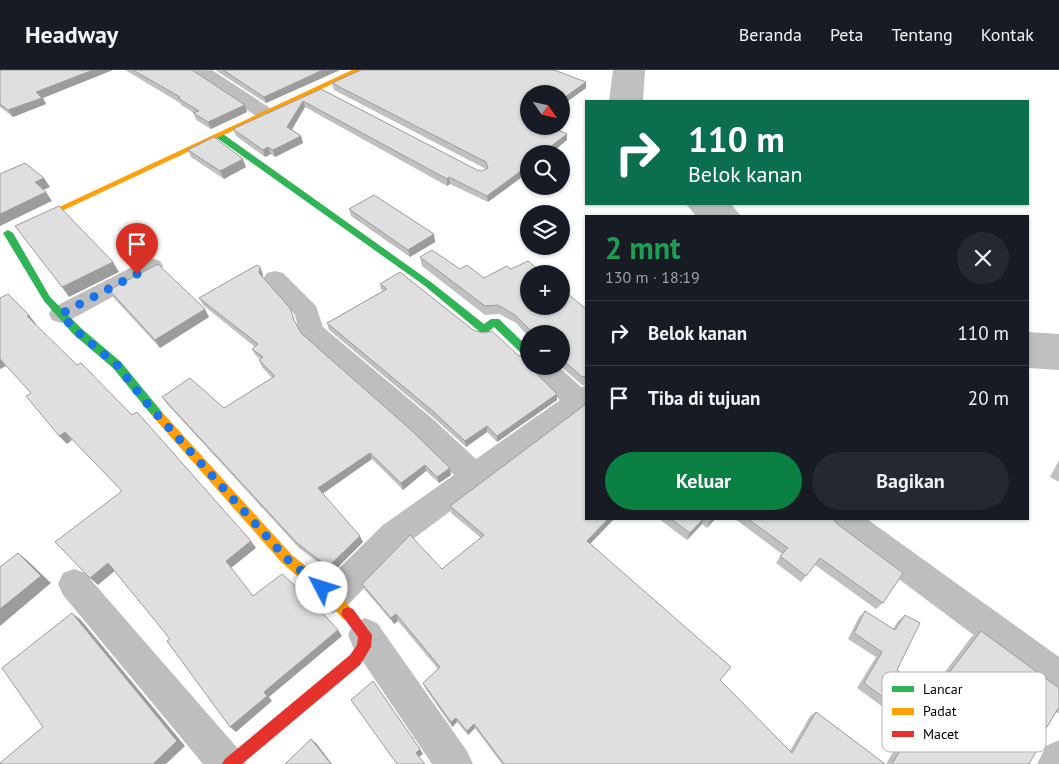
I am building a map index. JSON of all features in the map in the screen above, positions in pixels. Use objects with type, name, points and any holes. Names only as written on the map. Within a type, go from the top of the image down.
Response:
[{"type":"street","points":[[200,70],[266,114]]},
{"type":"street","points":[[358,70],[220,136],[4,234],[47,299],[76,331],[117,365],[144,400],[287,559],[333,597],[365,635],[454,764]]},
{"type":"street","points":[[220,136],[428,284],[484,329],[495,322],[520,346]]},
{"type":"street","points":[[61,314],[152,266]]},
{"type":"street","points":[[275,279],[307,312],[310,327],[314,333],[424,428],[474,476]]},
{"type":"street","points":[[333,597],[394,535],[582,398],[553,375]]},
{"type":"street","points":[[844,520],[1059,678]]},
{"type":"street","points":[[74,584],[228,764],[354,660],[364,647],[365,635]]},
{"type":"street","points":[[1056,764],[1059,759]]},
{"type":"building","points":[[0,70],[93,70],[36,92],[42,98],[8,110],[0,104]]},
{"type":"building","points":[[133,70],[192,70],[245,105],[208,122],[193,113],[199,111],[178,98],[180,97]]},
{"type":"building","points":[[223,70],[323,70],[264,97]]},
{"type":"building","points":[[361,70],[554,70],[586,82],[570,94],[570,85],[520,85],[520,135],[566,135],[553,145],[520,145],[520,172],[487,196],[449,177],[447,179],[303,101],[287,127],[301,136],[273,150],[268,147],[263,150],[233,129],[321,89],[477,170],[482,171],[488,168],[486,162],[332,83]]},
{"type":"building","points":[[214,137],[243,159],[220,171],[188,150]]},
{"type":"building","points":[[25,163],[44,178],[35,182],[46,192],[0,214],[0,174]]},
{"type":"building","points":[[374,195],[434,234],[408,250],[349,209]]},
{"type":"building","points":[[59,206],[113,262],[62,287],[15,226]]},
{"type":"building","points":[[432,250],[460,269],[467,265],[484,278],[507,266],[511,269],[528,261],[533,265],[520,265],[520,315],[570,315],[570,296],[585,308],[585,376],[582,377],[570,366],[570,325],[525,325],[515,315],[498,305],[485,306],[420,257]]},
{"type":"building","points":[[158,264],[205,309],[155,340],[109,290]]},
{"type":"building","points":[[257,265],[260,267],[259,273],[290,308],[301,333],[411,430],[450,468],[437,477],[425,465],[401,483],[370,453],[318,488],[360,536],[328,567],[296,542],[162,397],[190,378],[224,408],[275,376],[259,360],[263,357],[252,349],[258,344],[199,298]]},
{"type":"building","points":[[400,272],[473,330],[483,333],[492,331],[520,356],[520,375],[538,375],[557,394],[497,436],[487,426],[465,441],[434,412],[327,323],[387,289],[380,284]]},
{"type":"building","points":[[8,294],[29,315],[27,316],[77,365],[81,363],[132,415],[137,412],[251,541],[226,561],[253,596],[282,574],[308,597],[338,630],[264,692],[267,696],[230,727],[167,641],[170,639],[108,563],[90,578],[55,542],[122,491],[65,432],[59,436],[26,396],[31,393],[0,359],[0,298]]},
{"type":"building","points":[[585,405],[585,520],[607,520],[587,541],[731,667],[720,680],[792,753],[816,712],[885,764],[504,764],[474,724],[467,731],[456,718],[451,722],[423,683],[440,667],[396,614],[391,618],[362,584],[410,535],[442,569],[484,535],[450,506]]},
{"type":"building","points":[[672,520],[702,520],[690,533]]},
{"type":"building","points":[[749,520],[834,520],[903,573],[883,603],[820,558],[806,576],[780,556],[788,548]]},
{"type":"building","points":[[18,553],[41,576],[0,609],[0,567]]},
{"type":"building","points":[[865,611],[895,630],[905,615],[920,623],[897,670],[900,672],[882,672],[882,696],[864,683],[882,652],[854,633]]},
{"type":"building","points":[[72,613],[177,741],[153,764],[0,764],[43,727],[2,668]]},
{"type":"building","points":[[981,631],[1037,672],[950,672]]},
{"type":"building","points":[[1046,678],[1059,688],[1059,707],[1046,728]]},
{"type":"building","points":[[373,681],[420,749],[416,753],[425,764],[397,764],[351,700]]},
{"type":"building","points":[[311,739],[331,764],[285,764]]},
{"type":"building","points":[[899,752],[1036,752],[1029,764],[892,764]]},
{"type":"waterway","points":[[626,100],[629,70]]},
{"type":"waterway","points":[[707,205],[719,215]]},
{"type":"waterway","points":[[1029,350],[1059,352]]},
{"type":"traffic: fast","points":[[220,136],[428,284],[484,329],[495,322],[520,346]]},
{"type":"traffic: fast","points":[[8,233],[47,299],[77,331],[117,365],[158,415]]},
{"type":"traffic: slow","points":[[29,223],[358,70]]},
{"type":"traffic: slow","points":[[158,415],[287,559],[333,597],[348,614]]},
{"type":"traffic: jam","points":[[230,764],[355,660],[364,647],[365,635],[348,614]]},
{"type":"route","points":[[137,274],[61,314],[76,331],[117,365],[144,400],[287,559],[322,588]]}]
